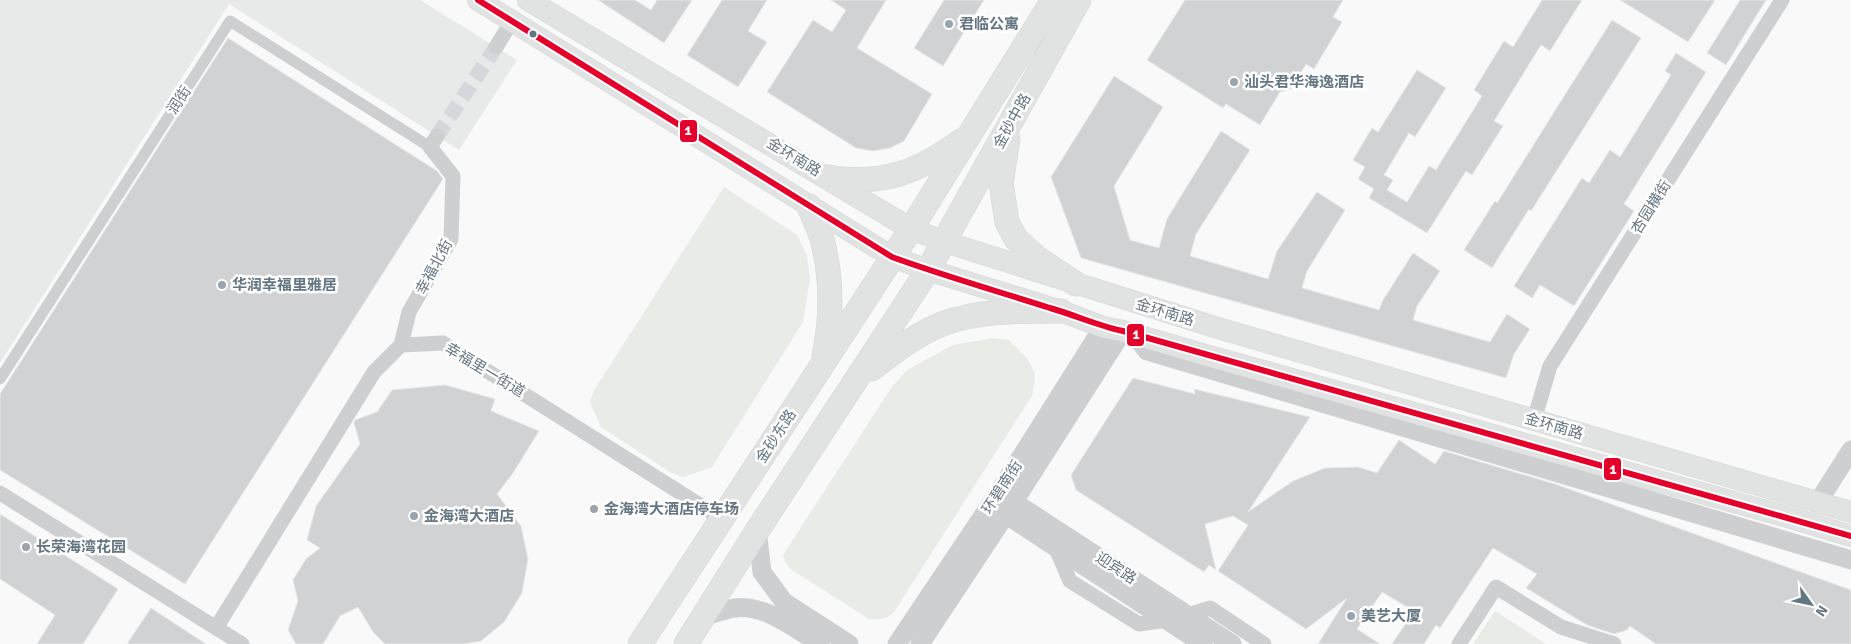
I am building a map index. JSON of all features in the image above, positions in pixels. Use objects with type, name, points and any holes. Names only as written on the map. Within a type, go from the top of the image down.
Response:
[{"type":"main road","name":"金环南路","points":[[478,0],[892,258],[1120,331],[1851,536]]},
{"type":"main road","name":"金砂中路","points":[[912,228],[1053,0]]},
{"type":"main road","name":"金砂中路","points":[[928,270],[1080,0]]},
{"type":"main road","name":"金环南路","points":[[535,2],[912,228],[945,242],[1227,331],[1851,512]]},
{"type":"main road","points":[[1011,122],[1001,183],[1007,222],[1016,239],[1037,258],[1076,284]]},
{"type":"main road","points":[[827,177],[850,180],[892,176],[916,168],[940,156],[970,134]]},
{"type":"main road","points":[[809,206],[822,238],[828,273],[829,331],[822,366]]},
{"type":"main road","name":"金砂东路","points":[[640,644],[912,228]]},
{"type":"main road","points":[[686,644],[757,531],[928,270]]},
{"type":"main road","points":[[859,378],[902,347],[941,324],[962,318],[1018,311],[1061,311]]},
{"type":"street","name":"杏园横街","points":[[1534,420],[1550,366],[1782,0]]},
{"type":"street","name":"润街","points":[[0,379],[230,21],[434,142]]},
{"type":"street","points":[[496,46],[512,21]]},
{"type":"street","name":"幸福北街","points":[[401,345],[409,312],[451,240],[453,176],[434,142]]},
{"type":"street","points":[[1120,331],[1148,351],[1851,560]]},
{"type":"street","name":"环碧南街","points":[[897,644],[1002,503],[1120,331]]},
{"type":"street","name":"幸福里一街道","points":[[401,345],[443,343],[722,519]]},
{"type":"street","points":[[216,628],[374,372],[401,345]]},
{"type":"street","points":[[1818,502],[1851,450]]},
{"type":"street","points":[[0,493],[242,644]]},
{"type":"street","name":"环碧南街","points":[[920,644],[1002,503]]},
{"type":"street","name":"迎宾路","points":[[1002,503],[1055,546],[1167,620],[1200,639],[1232,644]]},
{"type":"street","name":"迎宾路","points":[[1002,503],[1188,615],[1200,639]]},
{"type":"street","points":[[757,531],[762,572],[784,602],[849,644]]},
{"type":"street","points":[[1459,644],[1496,587],[1561,627],[1614,644]]},
{"type":"street","points":[[704,616],[736,608],[752,609],[777,617],[820,644]]},
{"type":"street","points":[[1188,615],[1210,608],[1264,644]]},
{"type":"shaded area","points":[[0,0],[420,0],[517,60],[459,150],[229,4],[0,363]]},
{"type":"shaded area","points":[[724,187],[797,235],[807,256],[810,279],[803,322],[712,467],[683,477],[670,472],[601,427],[590,402],[593,392]]},
{"type":"shaded area","points":[[994,338],[1009,340],[1027,358],[1035,374],[1033,394],[894,612],[883,618],[869,619],[792,570],[786,564],[783,555],[891,388],[907,370],[953,345]]},
{"type":"shaded area","points":[[1495,611],[1546,644],[1473,644]]},
{"type":"building","points":[[598,0],[635,0],[651,10],[657,0],[692,0],[664,43]]},
{"type":"building","points":[[722,0],[767,0],[748,31],[767,42],[738,87],[687,55]]},
{"type":"building","points":[[831,0],[886,0],[857,48],[932,94],[904,141],[890,148],[872,151],[856,148],[767,92],[813,20],[832,32],[846,10]]},
{"type":"building","name":"君临公寓","points":[[944,0],[984,0],[943,66],[914,48]]},
{"type":"building","name":"汕头君华海逸酒店","points":[[1185,0],[1343,0],[1333,17],[1342,22],[1314,69],[1306,64],[1291,89],[1280,92],[1260,125],[1226,104],[1223,108],[1147,60]]},
{"type":"building","points":[[1542,0],[1582,0],[1550,51],[1541,45],[1494,121],[1503,126],[1472,175],[1466,171],[1427,233],[1369,198],[1374,189],[1358,179],[1365,167],[1353,160],[1372,128],[1378,132],[1417,70],[1446,88],[1415,137],[1409,133],[1384,175],[1393,180],[1387,190],[1407,202],[1429,166],[1436,170],[1482,96],[1474,90],[1504,41],[1513,47]]},
{"type":"building","points":[[1620,0],[1715,0],[1688,42]]},
{"type":"building","points":[[1740,0],[1766,0],[1726,65],[1707,53]]},
{"type":"building","points":[[1612,20],[1641,38],[1531,211],[1529,209],[1492,268],[1464,250],[1495,201],[1497,203]]},
{"type":"building","name":"华润幸福里雅居","points":[[228,38],[437,171],[443,179],[185,584],[0,470],[0,394]]},
{"type":"building","points":[[1676,53],[1706,72],[1624,204],[1634,211],[1574,306],[1540,285],[1532,298],[1514,286],[1582,178],[1589,183],[1610,150],[1620,157],[1671,75],[1665,71]]},
{"type":"building","points":[[1114,76],[1163,107],[1114,186],[1130,240],[1159,248],[1167,219],[1221,131],[1250,150],[1196,234],[1190,256],[1268,279],[1277,251],[1317,192],[1345,210],[1307,271],[1302,288],[1379,310],[1383,300],[1413,253],[1440,271],[1417,306],[1413,320],[1490,342],[1507,314],[1530,329],[1514,354],[1506,378],[1081,258],[1051,177]]},
{"type":"building","points":[[1133,378],[1195,394],[1194,389],[1310,417],[1248,512],[1293,481],[1325,468],[1358,467],[1377,473],[1399,440],[1435,464],[1444,451],[1555,484],[1851,590],[1851,644],[1656,644],[1630,626],[1627,630],[1614,634],[1587,625],[1526,588],[1537,574],[1493,548],[1440,628],[1436,625],[1424,644],[1392,644],[1414,611],[1382,592],[1357,629],[1380,644],[1318,644],[1347,598],[1306,629],[1218,571],[1248,525],[1233,516],[1205,524],[1216,570],[1209,565],[1204,572],[1076,490],[1071,475]]},
{"type":"building","name":"金海湾大酒店","points":[[445,385],[495,399],[491,411],[539,431],[513,473],[497,494],[521,526],[528,559],[522,593],[504,622],[481,641],[464,644],[385,644],[373,632],[358,607],[340,616],[323,644],[296,644],[288,630],[298,601],[293,580],[306,559],[320,548],[307,540],[316,506],[360,444],[354,423],[355,420],[377,412],[392,390]]},
{"type":"building","name":"长荣海湾花园","points":[[0,514],[118,589],[83,644],[37,644],[55,615],[0,579]]},
{"type":"building","points":[[151,608],[206,644],[127,644]]},
{"type":"tunnel","points":[[437,136],[496,47]]},
{"type":"transit line","name":"1","points":[[478,0],[892,257],[1105,326],[1851,536]]},
{"type":"place","name":"君临公寓","points":[[949,24]]},
{"type":"place","name":"汕头君华海逸酒店","points":[[1234,82]]},
{"type":"place","name":"华润幸福里雅居","points":[[222,285]]},
{"type":"place","name":"金海湾大酒店停车场","points":[[594,509]]},
{"type":"place","name":"金海湾大酒店","points":[[414,516]]},
{"type":"place","name":"长荣海湾花园","points":[[26,547]]},
{"type":"place","name":"美艺大厦","points":[[1351,616]]}]
